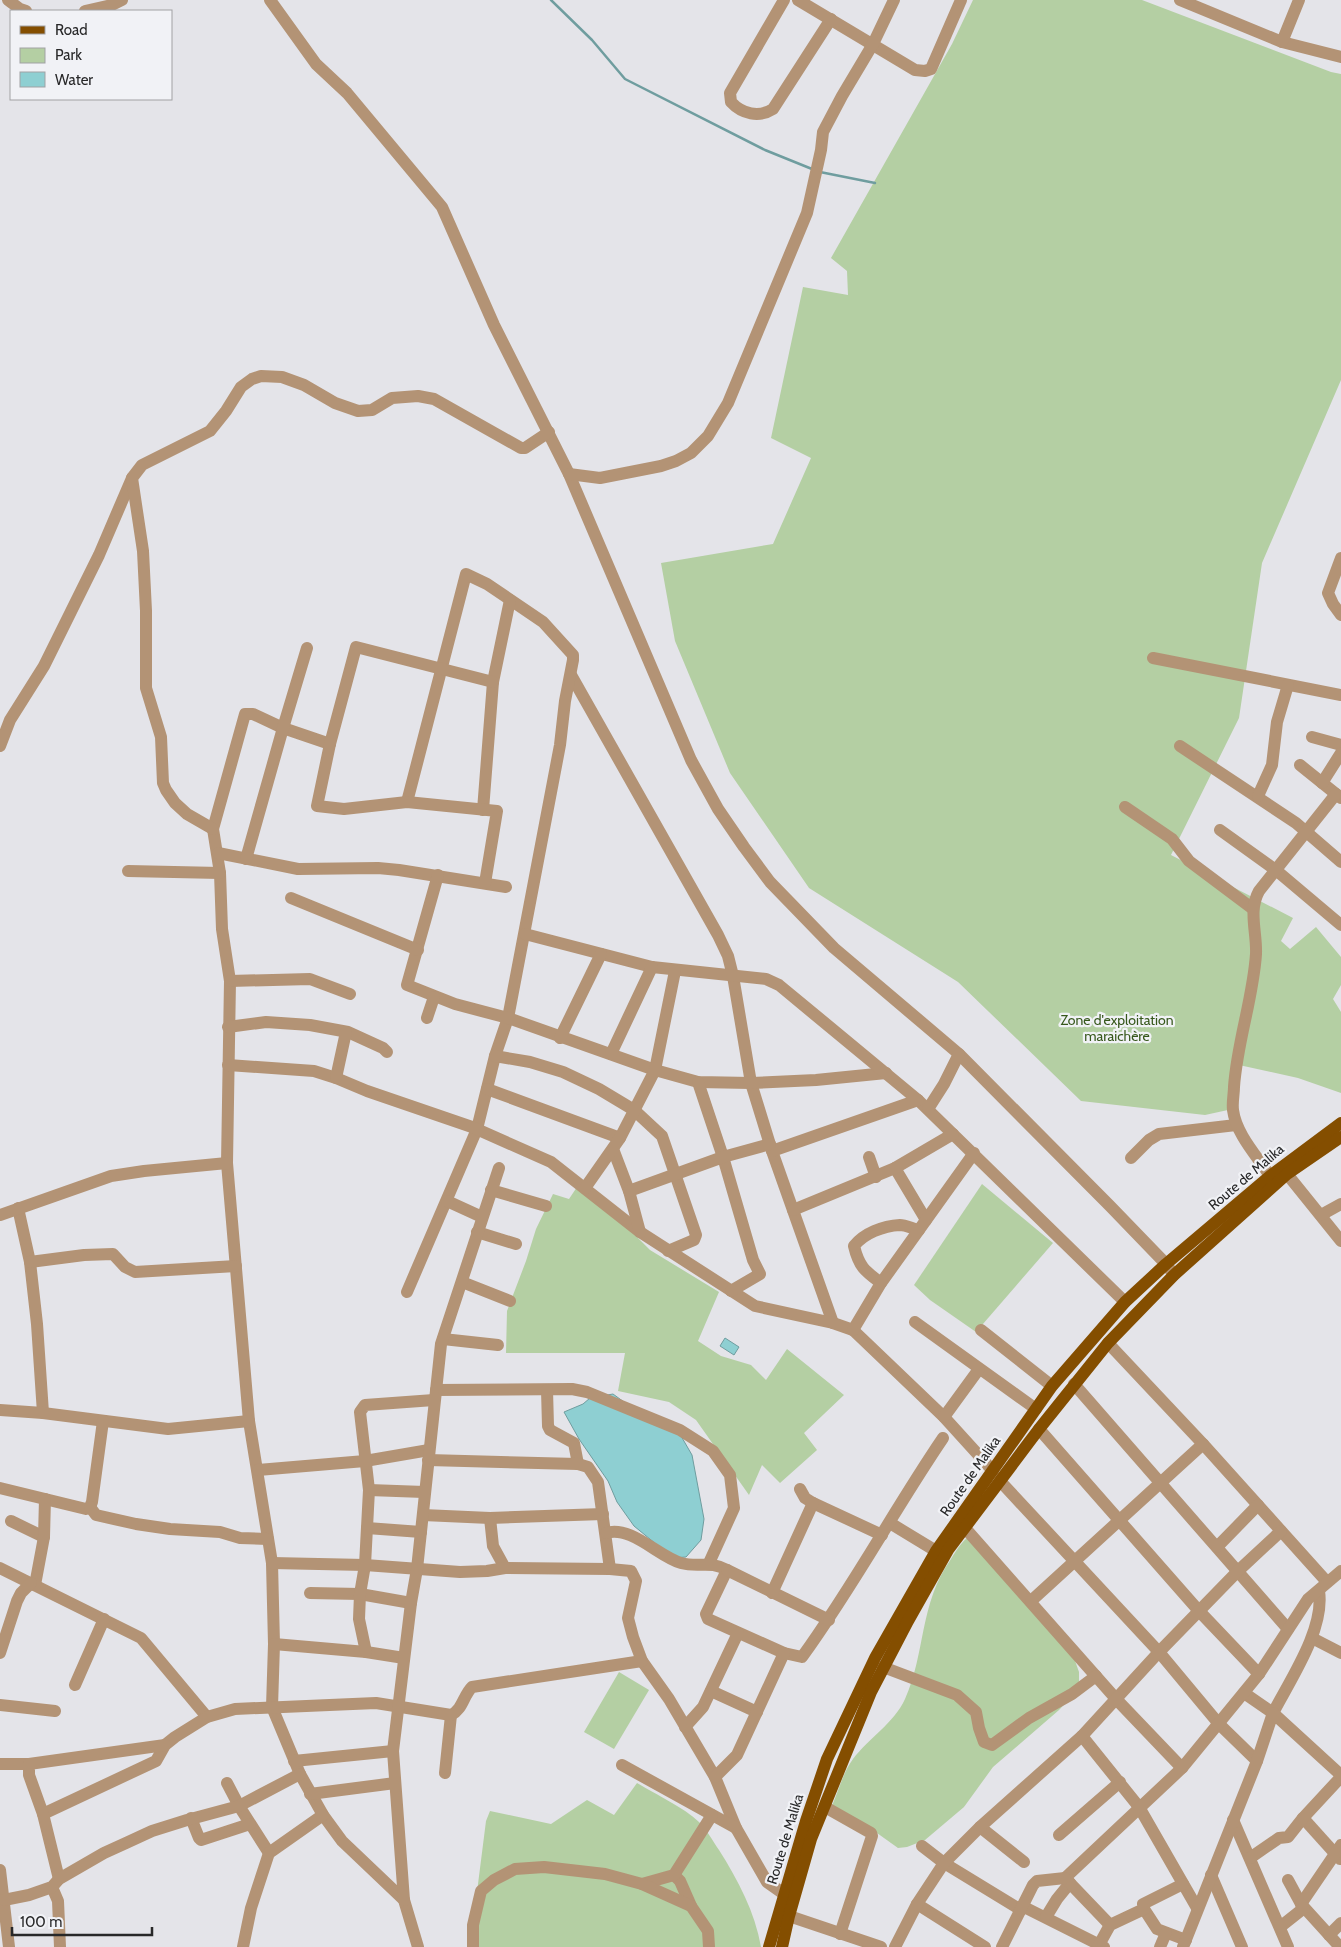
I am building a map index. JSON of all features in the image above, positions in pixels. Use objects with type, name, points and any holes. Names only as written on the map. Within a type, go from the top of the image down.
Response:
[{"type":"main road","name":"Route de Malika","points":[[782,1947],[811,1839],[871,1692],[932,1576],[948,1550],[965,1528],[1036,1409],[1052,1386],[1125,1302],[1166,1264],[1270,1176],[1341,1123]]},
{"type":"main road","name":"Route de Malika","points":[[768,1947],[827,1759],[876,1658],[936,1551],[996,1476],[1040,1429],[1108,1343],[1174,1275],[1287,1174],[1341,1137]]},
{"type":"street","points":[[8,0],[23,10]]},
{"type":"street","points":[[90,10],[112,5],[122,0]]},
{"type":"street","points":[[270,0],[316,64],[347,93],[442,207],[494,325],[569,474],[692,760],[718,809],[770,882],[834,948],[959,1054],[1166,1264],[1174,1275]]},
{"type":"street","points":[[784,0],[730,93],[730,102],[748,113],[762,114],[773,109],[831,19]]},
{"type":"street","points":[[798,0],[915,70],[925,71],[931,69],[961,0]]},
{"type":"street","points":[[569,474],[600,478],[660,466],[676,461],[691,453],[708,436],[728,403],[807,213],[821,150],[823,132],[842,96],[874,44],[894,0]]},
{"type":"street","points":[[1182,0],[1282,42],[1341,57]]},
{"type":"street","points":[[1282,42],[1299,0]]},
{"type":"street","points":[[0,746],[10,720],[44,666],[99,555],[132,478],[142,465],[210,431],[226,411],[241,387],[252,379],[261,376],[282,376],[304,385],[335,403],[358,411],[372,410],[392,398],[418,396],[434,399],[521,448],[525,448],[549,432]]},
{"type":"street","points":[[132,478],[143,551],[146,611],[146,688],[161,737],[163,783],[175,803],[187,814],[213,829]]},
{"type":"street","points":[[1341,558],[1328,593],[1341,615]]},
{"type":"street","points":[[407,802],[466,574],[486,584],[543,622],[573,656],[560,746],[508,1018],[495,1056],[477,1130],[448,1201],[407,1292]]},
{"type":"street","points":[[483,810],[493,682],[510,600]]},
{"type":"street","points":[[246,859],[307,648]]},
{"type":"street","points":[[485,883],[497,811],[407,802],[344,809],[317,806],[330,744],[356,648],[493,682]]},
{"type":"street","points":[[1153,658],[1341,695]]},
{"type":"street","points":[[571,676],[718,935],[728,956],[751,1083],[771,1148],[833,1322]]},
{"type":"street","points":[[1258,796],[1272,765],[1276,722],[1288,685]]},
{"type":"street","points":[[330,744],[283,728],[253,714],[245,714],[213,829],[218,853],[222,929],[230,981],[228,1163],[249,1421],[272,1564],[274,1644],[272,1707],[300,1774],[323,1815],[342,1841],[404,1900]]},
{"type":"street","points":[[1312,737],[1341,745]]},
{"type":"street","points":[[1180,746],[1258,796],[1307,832],[1341,862]]},
{"type":"street","points":[[1322,783],[1341,753]]},
{"type":"street","points":[[1270,1176],[1236,1125],[1233,1108],[1235,1069],[1255,968],[1256,947],[1252,909],[1255,899],[1307,832],[1338,796],[1300,765]]},
{"type":"street","points":[[1125,807],[1172,839],[1189,861],[1252,909]]},
{"type":"street","points":[[1220,830],[1277,871],[1341,925]]},
{"type":"street","points":[[218,853],[298,869],[378,868],[438,875],[506,887]]},
{"type":"street","points":[[128,872],[220,873]]},
{"type":"street","points":[[438,875],[418,950],[406,985],[434,997],[508,1018],[654,1070],[698,1082],[751,1083],[816,1080],[886,1073]]},
{"type":"street","points":[[291,898],[367,931],[418,950]]},
{"type":"street","points":[[524,934],[652,967],[675,971],[766,979],[780,985],[928,1109],[1125,1302]]},
{"type":"street","points":[[560,1038],[601,954]]},
{"type":"street","points":[[611,1054],[652,967]]},
{"type":"street","points":[[585,1188],[616,1144],[654,1070],[675,971]]},
{"type":"street","points":[[230,981],[310,978],[350,994]]},
{"type":"street","points":[[426,1018],[434,997]]},
{"type":"street","points":[[228,1027],[284,1022],[346,1032],[383,1048],[387,1052]]},
{"type":"street","points":[[336,1078],[346,1032]]},
{"type":"street","points":[[928,1109],[944,1084],[959,1054]]},
{"type":"street","points":[[495,1056],[530,1062],[564,1072],[599,1089],[634,1110],[662,1136],[674,1176],[696,1235],[694,1240],[668,1251]]},
{"type":"street","points":[[228,1065],[314,1071],[477,1130],[551,1162],[640,1232],[755,1306],[833,1322],[852,1330],[944,1417],[1159,1652],[1219,1724],[1258,1762]]},
{"type":"street","points":[[698,1082],[723,1157],[750,1249],[760,1274],[731,1291]]},
{"type":"street","points":[[487,1089],[616,1144]]},
{"type":"street","points":[[629,1191],[723,1157],[771,1148],[918,1100]]},
{"type":"street","points":[[1131,1158],[1148,1140],[1159,1134],[1236,1125]]},
{"type":"street","points":[[793,1210],[896,1168],[954,1134]]},
{"type":"street","points":[[616,1144],[640,1232]]},
{"type":"street","points":[[852,1330],[881,1283],[974,1153]]},
{"type":"street","points":[[869,1157],[876,1177]]},
{"type":"street","points":[[0,1214],[112,1176],[228,1163]]},
{"type":"street","points":[[418,1947],[404,1900],[393,1751],[411,1603],[417,1569],[441,1344],[499,1168]]},
{"type":"street","points":[[896,1168],[923,1225]]},
{"type":"street","points":[[1287,1174],[1341,1241]]},
{"type":"street","points":[[491,1190],[546,1206]]},
{"type":"street","points":[[448,1201],[482,1217]]},
{"type":"street","points":[[1321,1214],[1341,1204]]},
{"type":"street","points":[[18,1208],[30,1262],[37,1324],[43,1413]]},
{"type":"street","points":[[881,1283],[862,1268],[857,1260],[854,1246],[860,1238],[880,1229],[900,1225],[923,1225]]},
{"type":"street","points":[[477,1232],[516,1244]]},
{"type":"street","points":[[30,1262],[84,1255],[113,1254],[125,1267],[135,1272],[236,1266]]},
{"type":"street","points":[[462,1282],[510,1301]]},
{"type":"street","points":[[915,1322],[1036,1409]]},
{"type":"street","points":[[981,1330],[1052,1386]]},
{"type":"street","points":[[443,1339],[498,1344]]},
{"type":"street","points":[[1108,1343],[1203,1444],[1281,1531],[1332,1581]]},
{"type":"street","points":[[944,1417],[979,1369]]},
{"type":"street","points":[[1074,1384],[1288,1629]]},
{"type":"street","points":[[366,1652],[359,1619],[368,1528],[369,1490],[360,1412],[364,1405],[435,1395],[572,1389],[587,1392],[680,1430],[713,1452],[730,1475],[734,1508],[709,1563]]},
{"type":"street","points":[[547,1390],[548,1426],[550,1430],[574,1443],[578,1464]]},
{"type":"street","points":[[0,1410],[43,1413],[168,1429],[249,1421]]},
{"type":"street","points":[[90,1507],[103,1421]]},
{"type":"street","points":[[1040,1429],[1199,1611],[1259,1674]]},
{"type":"street","points":[[727,1570],[706,1614],[708,1619],[784,1653],[802,1657],[829,1620],[890,1523],[909,1489],[943,1438]]},
{"type":"street","points":[[1031,1601],[1076,1562],[1203,1444]]},
{"type":"street","points":[[258,1470],[428,1455],[578,1464],[588,1467],[598,1482],[610,1569]]},
{"type":"street","points":[[0,1488],[86,1509],[90,1507]]},
{"type":"street","points":[[800,1489],[805,1498],[813,1503],[882,1535]]},
{"type":"street","points":[[369,1490],[424,1492]]},
{"type":"street","points":[[0,1652],[17,1601],[33,1584],[44,1537],[45,1499]]},
{"type":"street","points":[[772,1593],[813,1503]]},
{"type":"street","points":[[1217,1546],[1258,1505]]},
{"type":"street","points":[[90,1507],[96,1515],[136,1524],[170,1529],[220,1532],[240,1538],[268,1540]]},
{"type":"street","points":[[423,1515],[490,1518],[603,1514]]},
{"type":"street","points":[[490,1518],[493,1546],[505,1568]]},
{"type":"street","points":[[12,1521],[44,1537]]},
{"type":"street","points":[[890,1523],[936,1551]]},
{"type":"street","points":[[368,1528],[421,1532]]},
{"type":"street","points":[[965,1528],[1117,1700],[1182,1768]]},
{"type":"street","points":[[606,1533],[612,1531],[646,1543],[681,1563],[699,1566],[709,1563],[718,1564],[772,1593],[829,1620]]},
{"type":"street","points":[[894,1947],[917,1904],[944,1863],[980,1827],[1082,1736],[1159,1652],[1238,1571],[1281,1531]]},
{"type":"street","points":[[272,1564],[365,1565],[460,1572],[505,1568],[631,1571],[636,1581],[628,1618],[642,1661],[669,1699],[715,1778],[736,1828],[767,1882],[784,1894]]},
{"type":"street","points":[[0,1568],[142,1638],[207,1717]]},
{"type":"street","points":[[1046,1917],[1067,1880],[1139,1807],[1182,1768],[1259,1674],[1308,1599],[1332,1581]]},
{"type":"street","points":[[1183,1884],[1143,1904],[1153,1926],[1184,1943],[1258,1762],[1273,1713],[1312,1638],[1319,1606],[1332,1581]]},
{"type":"street","points":[[310,1593],[360,1594],[411,1603]]},
{"type":"street","points":[[75,1685],[104,1619]]},
{"type":"street","points":[[685,1726],[703,1707],[738,1633]]},
{"type":"street","points":[[1312,1638],[1341,1653]]},
{"type":"street","points":[[274,1644],[366,1652],[404,1658]]},
{"type":"street","points":[[715,1778],[737,1755],[784,1653]]},
{"type":"street","points":[[43,1814],[156,1761],[165,1744],[190,1726],[207,1717],[235,1709],[376,1704],[451,1715],[458,1710],[467,1692],[472,1687],[642,1661]]},
{"type":"street","points":[[883,1667],[957,1694],[976,1712],[984,1742],[992,1745],[1030,1718],[1072,1694],[1096,1676]]},
{"type":"street","points":[[711,1690],[757,1712]]},
{"type":"street","points":[[1244,1693],[1273,1713],[1341,1776],[1303,1818],[1288,1838],[1279,1838],[1250,1858]]},
{"type":"street","points":[[0,1705],[55,1711]]},
{"type":"street","points":[[445,1773],[451,1715]]},
{"type":"street","points":[[1082,1736],[1139,1807],[1198,1908]]},
{"type":"street","points":[[0,1764],[29,1764],[165,1744]]},
{"type":"street","points":[[294,1761],[393,1751]]},
{"type":"street","points":[[29,1764],[29,1774],[43,1814],[56,1883],[60,1947]]},
{"type":"street","points":[[622,1765],[736,1828]]},
{"type":"street","points":[[4,1900],[29,1896],[56,1883],[119,1846],[152,1831],[191,1818],[239,1806],[300,1774]]},
{"type":"street","points":[[1059,1835],[1120,1782]]},
{"type":"street","points":[[227,1783],[239,1806],[269,1853]]},
{"type":"street","points":[[310,1794],[395,1783]]},
{"type":"street","points":[[824,1807],[871,1833],[872,1836],[840,1934]]},
{"type":"street","points":[[244,1947],[251,1908],[269,1853],[323,1815]]},
{"type":"street","points":[[642,1884],[674,1875],[712,1815]]},
{"type":"street","points":[[191,1818],[201,1840],[250,1824]]},
{"type":"street","points":[[1280,1927],[1302,1906],[1339,1853],[1303,1818]]},
{"type":"street","points":[[1233,1820],[1288,1947]]},
{"type":"street","points":[[980,1827],[1024,1862]]},
{"type":"street","points":[[922,1846],[944,1863],[1022,1908],[1046,1917],[1102,1946],[1110,1925],[1144,1909]]},
{"type":"street","points":[[473,1947],[473,1925],[481,1891],[494,1880],[515,1869],[544,1867],[605,1874],[642,1884],[692,1906]]},
{"type":"street","points":[[0,1870],[9,1947]]},
{"type":"street","points":[[674,1875],[680,1881],[692,1906],[708,1931],[709,1947]]},
{"type":"street","points":[[1211,1875],[1242,1947]]},
{"type":"street","points":[[1002,1947],[1029,1890],[1037,1881],[1067,1880],[1110,1925]]},
{"type":"street","points":[[1288,1880],[1302,1906],[1340,1947]]},
{"type":"street","points":[[917,1904],[984,1947]]},
{"type":"street","points":[[789,1916],[881,1947]]},
{"type":"street","points":[[1330,1935],[1341,1923]]},
{"type":"street","points":[[1160,1947],[1166,1933]]},
{"type":"green space","name":"Zone d'exploitation maraichère","points":[[973,0],[1142,0],[1331,72],[1341,74],[1341,380],[1262,563],[1239,718],[1171,855],[1293,918],[1281,941],[1290,949],[1316,927],[1341,957],[1341,985],[1333,999],[1341,1012],[1341,1093],[1298,1078],[1239,1065],[1237,1108],[1205,1115],[1081,1101],[958,982],[809,888],[730,773],[675,641],[661,563],[773,544],[811,458],[771,438],[803,287],[848,295],[847,271],[831,258],[952,44]]},
{"type":"green space","points":[[579,1184],[650,1250],[719,1292],[698,1341],[721,1356],[751,1365],[766,1380],[787,1349],[844,1395],[804,1433],[817,1450],[780,1483],[762,1465],[749,1495],[696,1420],[669,1402],[618,1391],[625,1353],[506,1353],[507,1311],[536,1229],[553,1194],[569,1199]]},
{"type":"green space","points":[[982,1184],[1053,1243],[976,1332],[930,1300],[914,1285]]},
{"type":"green space","points":[[967,1538],[1074,1658],[1079,1672],[1079,1683],[1075,1693],[1059,1710],[993,1767],[964,1807],[925,1840],[907,1847],[898,1848],[877,1833],[831,1808],[849,1764],[888,1723],[905,1699],[917,1664],[933,1593],[951,1559]]},
{"type":"green space","points":[[619,1672],[649,1690],[614,1749],[584,1732]]},
{"type":"green space","points":[[637,1783],[670,1801],[705,1828],[726,1861],[745,1897],[755,1921],[761,1947],[470,1947],[486,1821],[490,1811],[551,1824],[587,1800],[614,1815]]},
{"type":"water","points":[[725,1338],[739,1347],[734,1355],[720,1346]]},
{"type":"water","points":[[613,1394],[635,1410],[681,1436],[692,1455],[704,1519],[701,1540],[686,1557],[673,1558],[634,1526],[617,1502],[608,1481],[579,1439],[564,1412],[583,1404],[590,1398]]},
{"type":"waterway","points":[[551,0],[592,40],[625,79],[765,150],[812,169]]},
{"type":"waterway","points":[[820,172],[875,183]]}]
